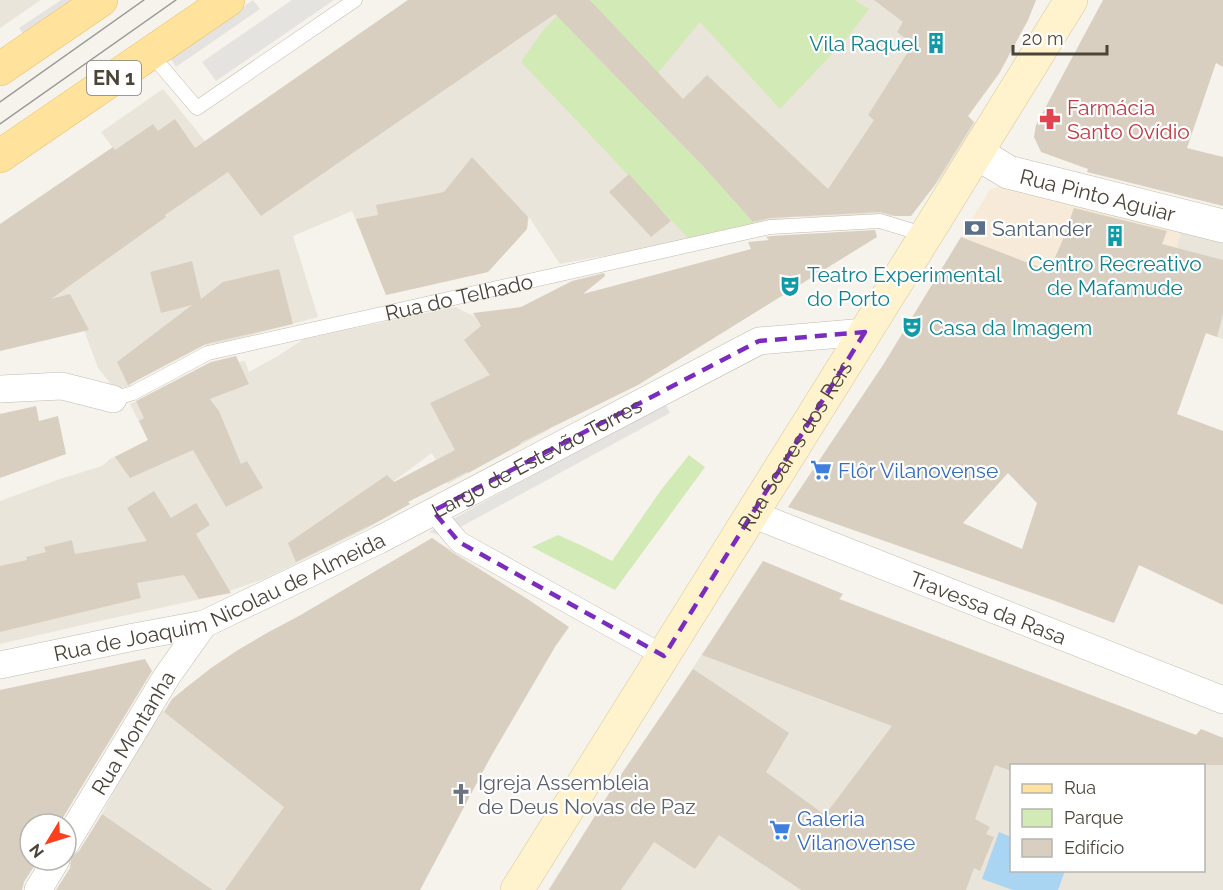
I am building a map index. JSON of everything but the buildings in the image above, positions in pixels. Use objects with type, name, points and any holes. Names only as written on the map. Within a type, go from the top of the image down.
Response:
[{"type":"main road","points":[[0,69],[101,0]]},
{"type":"main road","name":"EN 1","points":[[0,156],[228,0]]},
{"type":"main road","name":"Rua Soares dos Reis","points":[[517,890],[1071,0]]},
{"type":"street","name":"Rua Pinto Aguiar","points":[[977,153],[1008,172],[1223,226]]},
{"type":"street","name":"Largo de Estevão Torres","points":[[664,656],[459,542],[432,511],[759,341],[865,332]]},
{"type":"street","name":"Rua do Telhado","points":[[0,389],[62,386],[113,399]]},
{"type":"street","name":"Rua de Joaquim Nicolau de Almeida","points":[[0,665],[204,624],[379,540],[432,511]]},
{"type":"street","name":"Travessa da Rasa","points":[[752,514],[1223,700]]},
{"type":"street","name":"Rua Montanha","points":[[78,823],[167,676],[204,624]]},
{"type":"street","points":[[38,890],[49,872]]},
{"type":"lane","points":[[150,53],[198,108],[355,0]]},
{"type":"lane","name":"Rua do Telhado","points":[[113,399],[133,393],[208,353],[770,227],[880,221],[926,235]]},
{"type":"highlighted area","points":[[865,332],[664,656],[459,542],[433,511],[759,341]]},
{"type":"shaded area","points":[[0,0],[41,0],[0,28]]},
{"type":"shaded area","points":[[61,0],[82,0],[26,37],[19,28]]},
{"type":"shaded area","points":[[253,0],[260,9],[176,67],[170,58]]},
{"type":"shaded area","points":[[292,0],[334,0],[216,81],[202,62]]},
{"type":"shaded area","points":[[408,0],[565,0],[700,22],[848,37],[868,9],[855,0],[1036,0],[1001,71],[968,116],[980,128],[911,216],[790,217],[696,239],[560,264],[529,217],[527,229],[488,272],[386,295],[352,211],[293,236],[318,317],[229,341],[183,349],[129,386],[115,389],[98,368],[84,330],[0,351],[0,224],[113,148],[101,132],[163,89],[205,141]]},
{"type":"shaded area","points":[[1012,183],[1181,231],[1159,317],[961,237],[990,189]]},
{"type":"shaded area","points":[[1181,231],[1223,242],[1223,339],[1159,317]]},
{"type":"shaded area","points":[[455,307],[474,316],[550,429],[448,484],[432,453],[394,481],[410,504],[364,530],[264,579],[215,596],[0,644],[0,501],[102,466],[110,459],[148,440],[130,404],[233,362],[245,361],[249,372],[304,339]]},
{"type":"shaded area","points":[[665,403],[670,413],[444,536],[429,532]]},
{"type":"shaded area","points":[[432,538],[532,602],[517,622],[540,672],[490,758],[420,890],[213,890],[102,814],[158,706],[165,712],[185,688],[238,650]]},
{"type":"shaded area","points":[[763,561],[843,594],[840,599],[1196,735],[1201,729],[1223,738],[1223,890],[927,890],[670,703]]},
{"type":"shaded area","points":[[624,771],[803,890],[548,890]]},
{"type":"green space","points":[[590,0],[855,0],[869,9],[848,37],[780,109],[700,22],[658,73]]},
{"type":"green space","points":[[557,16],[703,166],[756,225],[690,240],[521,62],[544,29]]},
{"type":"green space","points":[[689,455],[705,467],[615,590],[532,547],[558,535],[612,561],[661,490]]},
{"type":"water","points":[[999,832],[1010,837],[1010,872],[1065,872],[1058,890],[1013,890],[982,879]]},
{"type":"tram line","points":[[0,102],[144,0]]},
{"type":"tram line","points":[[0,124],[176,0]]},
{"type":"place","name":"Vila Raquel","points":[[936,43]]},
{"type":"place","name":"Farmácia Santo Ovídio","points":[[1050,119]]},
{"type":"place","name":"Santander","points":[[975,228]]},
{"type":"place","name":"Centro Recreativo de Mafamude","points":[[1115,236]]},
{"type":"place","name":"Teatro Experimental do Porto","points":[[790,286]]},
{"type":"place","name":"Casa da Imagem","points":[[912,327]]},
{"type":"place","name":"Flôr Vilanovense","points":[[821,470]]},
{"type":"place","name":"Igreja Assembleia de Deus Novas de Paz","points":[[461,794]]},
{"type":"place","name":"Galeria Vilanovense","points":[[780,830]]}]
